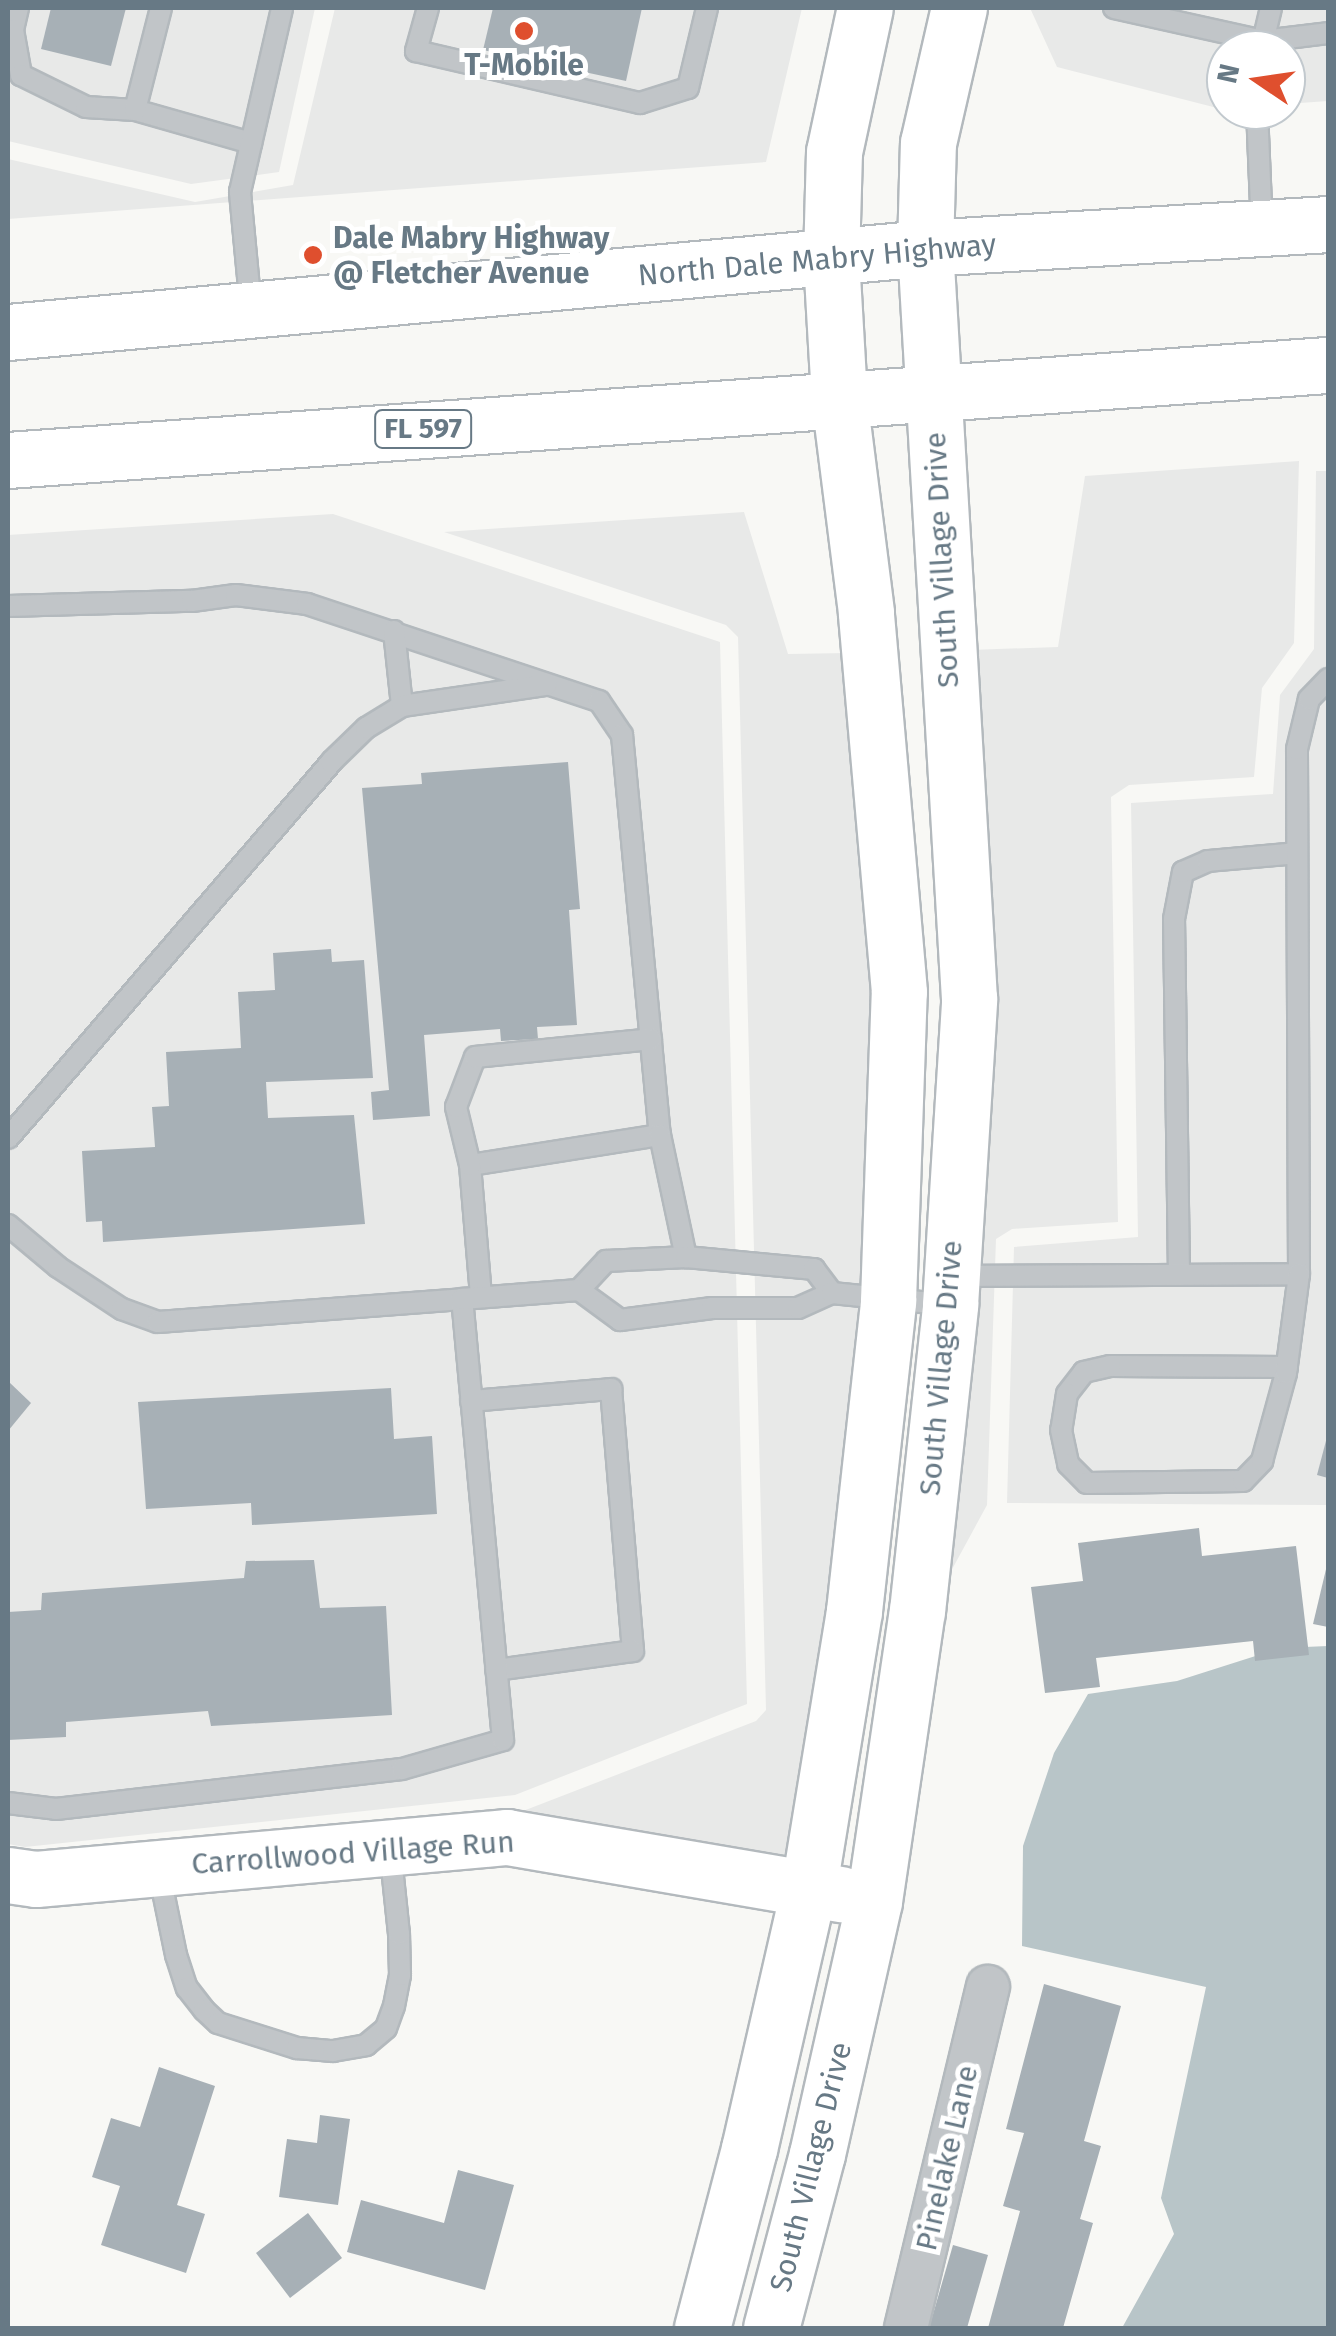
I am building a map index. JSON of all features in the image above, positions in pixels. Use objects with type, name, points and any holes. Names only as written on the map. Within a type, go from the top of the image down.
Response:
[{"type":"street","name":"South Village Drive","points":[[702,2328],[809,1886],[854,1611],[888,1301],[899,992],[866,612],[839,397],[831,259],[834,152],[865,8]]},
{"type":"street","name":"South Village Drive","points":[[770,2328],[818,2154],[874,1902],[917,1610],[951,1290],[969,1000],[936,498],[935,394],[925,248],[928,143],[959,8]]},
{"type":"street","name":"North Dale Mabry Highway","points":[[8,332],[925,248],[1328,224]]},
{"type":"street","name":"FL 597","points":[[8,460],[839,397],[935,394],[1328,365]]},
{"type":"street","name":"Carrollwood Village Run","points":[[8,1875],[36,1878],[507,1837],[809,1886],[874,1902]]},
{"type":"street","name":"Pinelake Lane","points":[[906,2328],[988,1986]]},
{"type":"lane","points":[[18,8],[14,30],[21,75],[86,107],[136,110],[251,143]]},
{"type":"lane","points":[[136,110],[161,8]]},
{"type":"lane","points":[[251,310],[240,192],[282,8]]},
{"type":"lane","points":[[428,8],[416,51],[640,104],[688,88],[707,8]]},
{"type":"lane","points":[[1114,8],[1206,32]]},
{"type":"lane","points":[[1257,130],[1262,228]]},
{"type":"lane","points":[[8,606],[192,602],[236,594],[308,604],[599,701],[622,735],[660,1135],[686,1256]]},
{"type":"lane","points":[[394,631],[402,706]]},
{"type":"lane","points":[[1287,1367],[1110,1366],[1084,1372],[1067,1394],[1060,1430],[1068,1464],[1087,1483],[1243,1481],[1262,1460],[1287,1367],[1299,1274],[1297,749],[1309,699],[1328,679]]},
{"type":"lane","points":[[8,1138],[331,762],[366,728],[402,706],[550,684]]},
{"type":"lane","points":[[1179,1274],[1174,919],[1183,872],[1208,861],[1297,853]]},
{"type":"lane","points":[[8,1803],[56,1809],[402,1770],[503,1740],[471,1402],[470,1166],[456,1107],[476,1058],[651,1039]]},
{"type":"lane","points":[[470,1166],[660,1135]]},
{"type":"lane","points":[[8,1225],[58,1267],[106,1299],[158,1322],[579,1290],[620,1320],[712,1308],[798,1308],[832,1293],[888,1301],[951,1290],[1179,1274],[1299,1274]]},
{"type":"lane","points":[[579,1290],[606,1261],[686,1256],[814,1269],[832,1293]]},
{"type":"lane","points":[[471,1402],[611,1389],[634,1652],[496,1670]]},
{"type":"lane","points":[[158,1868],[176,1956],[187,1988],[204,2010],[218,2023],[298,2048],[333,2051],[366,2045],[386,2028],[394,2006],[400,1976],[399,1934],[390,1847]]},
{"type":"shaded area","points":[[8,8],[315,8],[279,172],[191,184],[8,141]]},
{"type":"shaded area","points":[[335,8],[802,8],[766,162],[8,219],[8,159],[195,202],[293,185]]},
{"type":"shaded area","points":[[1030,8],[1328,8],[1328,101],[1306,103],[1306,30],[1206,30],[1206,105],[1057,67]]},
{"type":"shaded area","points":[[1299,461],[1294,643],[1262,688],[1254,777],[1129,785],[1111,797],[1118,1222],[1012,1229],[996,1239],[987,1505],[943,1586],[970,650],[1058,647],[1085,476]]},
{"type":"shaded area","points":[[1316,471],[1328,471],[1328,1505],[1007,1503],[1014,1247],[1138,1237],[1131,803],[1273,794],[1280,695],[1314,649]]},
{"type":"shaded area","points":[[744,512],[788,654],[847,653],[876,991],[864,1311],[831,1607],[789,1862],[399,1826],[523,1811],[756,1721],[766,1710],[738,637],[726,625],[444,532]]},
{"type":"shaded area","points":[[333,514],[720,642],[747,1704],[515,1795],[25,1847],[8,1844],[8,535]]},
{"type":"shaded area","points":[[1328,1646],[1328,2328],[1122,2328],[1174,2234],[1161,2198],[1206,1987],[1022,1946],[1023,1846],[1054,1753],[1088,1694],[1177,1681],[1281,1648]]},
{"type":"building","points":[[51,8],[126,8],[111,66],[41,49]]},
{"type":"building","points":[[493,8],[642,8],[626,81],[483,50]]},
{"type":"building","points":[[568,762],[580,909],[569,910],[577,1025],[537,1027],[538,1039],[501,1041],[500,1029],[424,1035],[430,1116],[373,1120],[371,1092],[389,1090],[362,788],[422,784],[421,773]]},
{"type":"building","points":[[331,949],[332,962],[364,960],[373,1078],[266,1082],[268,1118],[354,1115],[365,1224],[103,1242],[102,1221],[86,1222],[82,1151],[155,1147],[152,1107],[169,1106],[166,1052],[241,1048],[238,992],[275,990],[273,953]]},
{"type":"building","points":[[8,1381],[31,1403],[8,1431]]},
{"type":"building","points":[[391,1388],[394,1439],[432,1436],[437,1514],[252,1525],[251,1503],[146,1509],[138,1402]]},
{"type":"building","points":[[1328,1438],[1328,1478],[1317,1475]]},
{"type":"building","points":[[1199,1528],[1202,1556],[1296,1546],[1309,1655],[1255,1661],[1253,1641],[1096,1658],[1100,1687],[1045,1693],[1031,1587],[1083,1581],[1078,1543]]},
{"type":"building","points":[[314,1560],[320,1608],[386,1606],[392,1715],[211,1726],[208,1711],[66,1722],[66,1737],[8,1740],[8,1612],[41,1610],[42,1593],[244,1578],[246,1561]]},
{"type":"building","points":[[1328,1565],[1328,1627],[1313,1624]]},
{"type":"building","points":[[1044,1984],[1121,2006],[1084,2141],[1101,2146],[1080,2219],[1093,2223],[1063,2328],[988,2328],[1020,2211],[1003,2206],[1024,2133],[1006,2129]]},
{"type":"building","points":[[159,2067],[215,2086],[177,2205],[205,2214],[186,2273],[101,2245],[120,2186],[92,2177],[111,2118],[140,2127]]},
{"type":"building","points":[[320,2115],[350,2119],[338,2205],[279,2197],[287,2139],[317,2143]]},
{"type":"building","points":[[458,2170],[514,2185],[485,2290],[347,2252],[361,2200],[444,2223]]},
{"type":"building","points":[[308,2213],[342,2258],[290,2298],[256,2253]]},
{"type":"building","points":[[953,2245],[988,2255],[967,2328],[929,2328]]},
{"type":"place","name":"T-Mobile","points":[[524,31]]},
{"type":"place","name":"Dale Mabry Highway @ Fletcher Avenue","points":[[313,255]]}]
